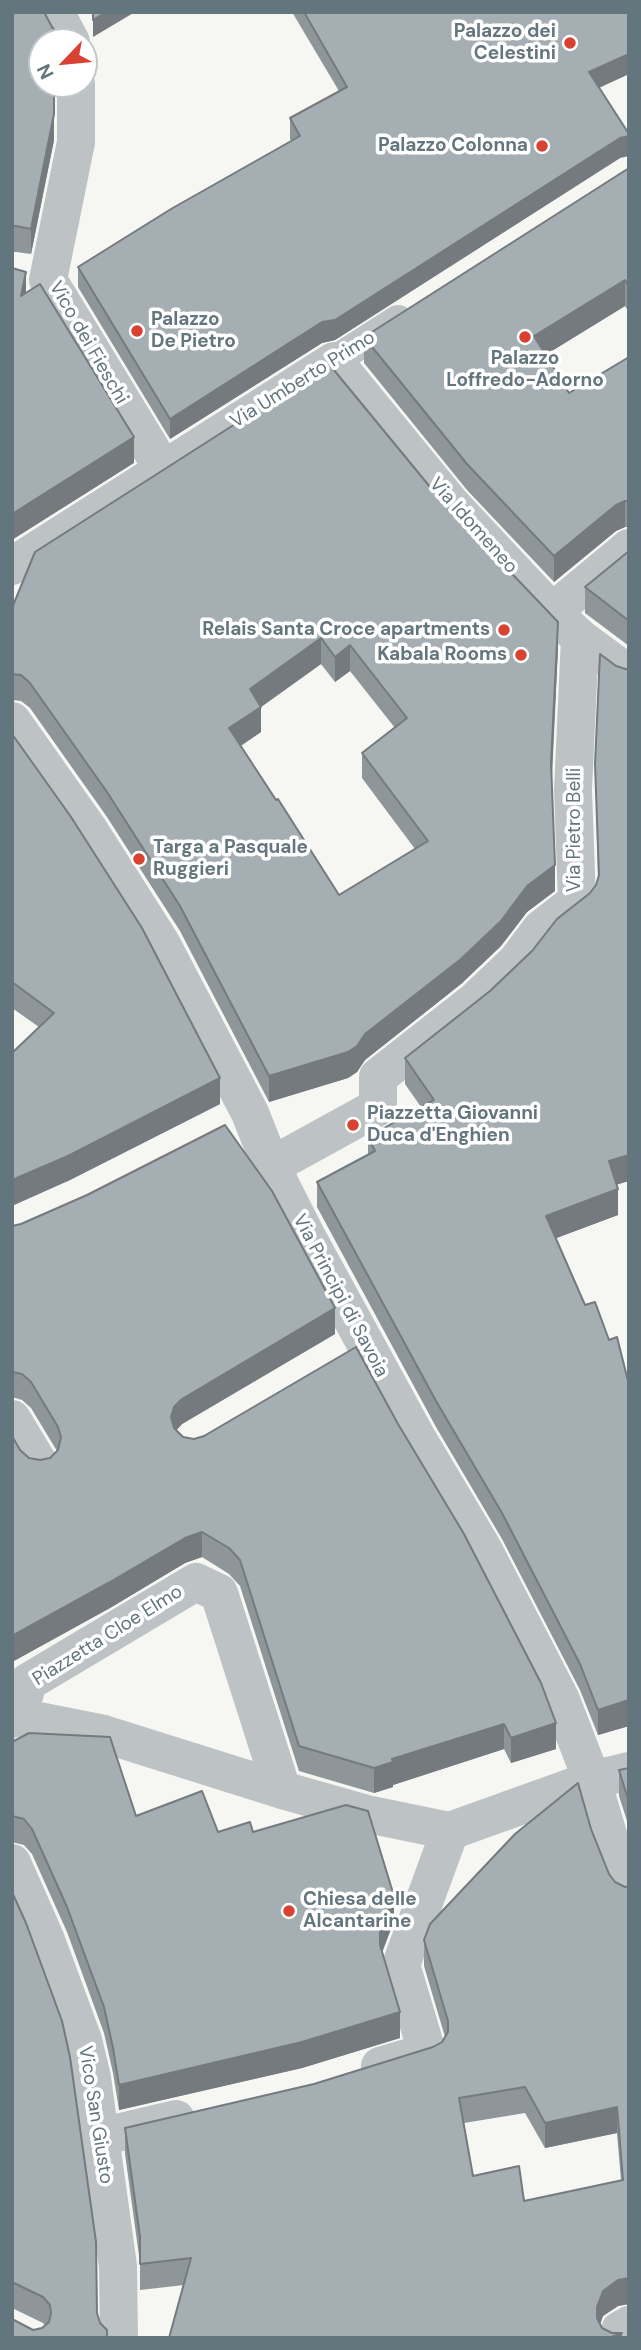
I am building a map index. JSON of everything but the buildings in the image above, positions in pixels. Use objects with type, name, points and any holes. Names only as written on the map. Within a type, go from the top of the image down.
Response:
[{"type":"street","points":[[55,12],[64,28]]},
{"type":"street","name":"Vico dei Fieschi","points":[[76,98],[76,142],[30,276],[163,469]]},
{"type":"street","name":"Via Umberto Primo","points":[[12,566],[416,308]]},
{"type":"street","name":"Via Idomeneo","points":[[334,361],[451,504],[552,612],[580,638],[629,674]]},
{"type":"street","points":[[552,612],[629,548]]},
{"type":"street","name":"Via Pietro Belli","points":[[271,1166],[378,1107],[378,1077],[475,1001],[517,961],[541,929],[577,901],[573,790],[580,638]]},
{"type":"street","name":"Via Principi di Savoia","points":[[12,721],[89,830],[161,943],[238,1119],[271,1166],[417,1438],[483,1549],[561,1700],[592,1780],[612,1848],[629,1891]]},
{"type":"street","points":[[330,1362],[364,1342]]},
{"type":"street","points":[[12,1419],[38,1464]]},
{"type":"street","name":"Piazzetta Cloe Elmo","points":[[282,1790],[219,1593],[196,1582],[28,1682],[15,1718],[104,1734],[282,1790],[367,1814],[450,1831]]},
{"type":"street","points":[[348,2076],[426,2052],[401,1965],[450,1831],[592,1780],[629,1771]]},
{"type":"street","name":"Vico San Giusto","points":[[12,1863],[46,1940],[83,2040],[92,2078],[118,2266],[119,2338]]},
{"type":"street","points":[[100,2137],[206,2112]]},
{"type":"street","points":[[618,2338],[620,2330],[629,2325]]},
{"type":"place","name":"Palazzo dei Celestini","points":[[570,43]]},
{"type":"place","name":"Palazzo Colonna","points":[[542,146]]},
{"type":"place","name":"Palazzo De Pietro","points":[[137,331]]},
{"type":"place","name":"Palazzo Loffredo-Adorno","points":[[525,337]]},
{"type":"place","name":"Relais Santa Croce apartments","points":[[504,630]]},
{"type":"place","name":"Kabala Rooms","points":[[521,655]]},
{"type":"place","name":"Targa a Pasquale Ruggieri","points":[[139,859]]},
{"type":"place","name":"Piazzetta Giovanni Duca d'Enghien","points":[[353,1125]]},
{"type":"place","name":"Chiesa delle Alcantarine","points":[[289,1911]]}]
